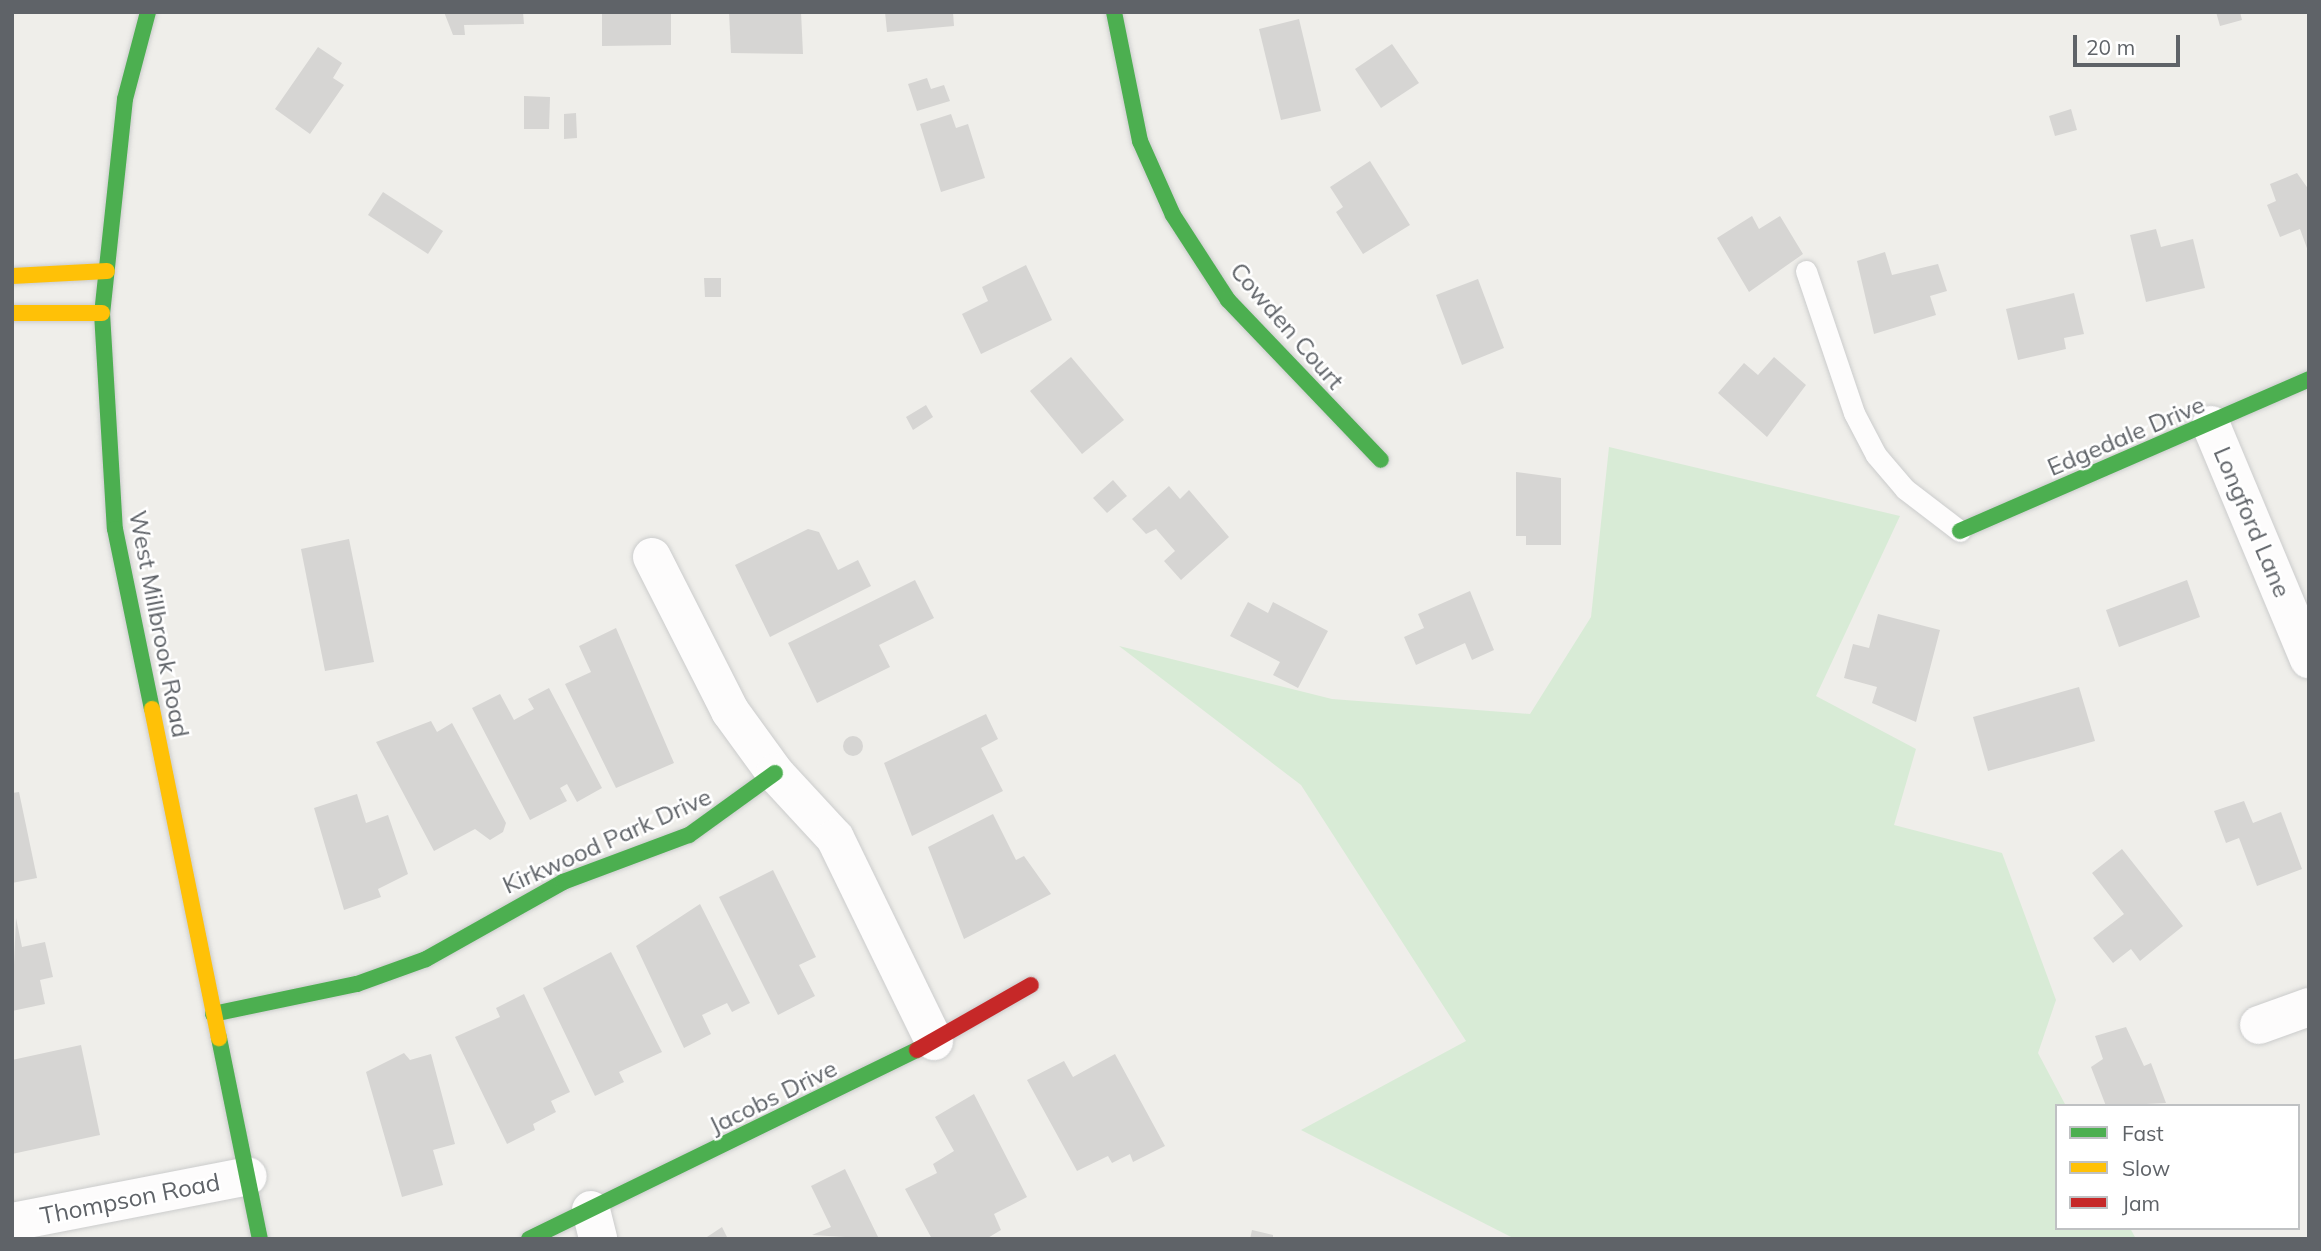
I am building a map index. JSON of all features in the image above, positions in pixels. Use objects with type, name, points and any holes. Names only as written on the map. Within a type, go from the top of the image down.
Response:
[{"type":"street","name":"West Millbrook Road","points":[[148,12],[125,99],[102,313],[115,529],[260,1239]]},
{"type":"street","name":"Cowden Court","points":[[1114,12],[1140,141],[1173,215],[1228,300],[1381,460]]},
{"type":"street","points":[[12,276],[107,271]]},
{"type":"street","points":[[12,313],[102,313]]},
{"type":"street","name":"Edgedale Drive","points":[[1960,531],[2211,425],[2309,379]]},
{"type":"street","name":"Longford Lane","points":[[2211,425],[2309,659]]},
{"type":"street","points":[[652,557],[730,711],[775,773],[835,838],[934,1041]]},
{"type":"street","name":"Kirkwood Park Drive","points":[[212,1014],[357,984],[426,959],[528,899],[689,835],[733,809],[775,773]]},
{"type":"street","name":"Jacobs Drive","points":[[529,1239],[594,1224],[934,1041],[1031,985]]},
{"type":"street","points":[[2259,1025],[2309,1007]]},
{"type":"street","name":"Thompson Road","points":[[12,1222],[248,1176]]},
{"type":"lane","points":[[1807,271],[1854,413],[1876,455],[1905,489],[1960,531]]},
{"type":"green space","points":[[1609,447],[1900,516],[1816,696],[1916,749],[1894,825],[2002,853],[2056,1000],[2038,1053],[2065,1104],[2055,1104],[2055,1230],[2131,1230],[2136,1239],[1515,1239],[1301,1130],[1466,1041],[1301,785],[1119,646],[1332,699],[1530,714],[1591,617]]},
{"type":"building","points":[[444,12],[523,12],[524,24],[464,25],[465,35],[453,35]]},
{"type":"building","points":[[602,12],[671,12],[671,45],[602,46]]},
{"type":"building","points":[[729,12],[801,12],[803,54],[731,53]]},
{"type":"building","points":[[885,12],[953,12],[954,26],[887,32]]},
{"type":"building","points":[[2216,12],[2240,12],[2242,20],[2220,26]]},
{"type":"building","points":[[1299,19],[1321,111],[1281,120],[1259,29]]},
{"type":"building","points":[[1392,44],[1419,83],[1381,108],[1355,69]]},
{"type":"building","points":[[318,47],[342,63],[333,78],[344,85],[310,134],[275,109]]},
{"type":"building","points":[[927,78],[931,89],[944,85],[950,101],[917,111],[908,84]]},
{"type":"building","points":[[524,96],[550,97],[549,129],[524,129]]},
{"type":"building","points":[[2071,109],[2077,130],[2055,136],[2049,116]]},
{"type":"building","points":[[576,113],[577,138],[564,139],[564,114]]},
{"type":"building","points":[[951,114],[956,128],[968,124],[985,178],[941,192],[920,124]]},
{"type":"building","points":[[1370,161],[1410,225],[1363,254],[1336,212],[1343,207],[1330,187]]},
{"type":"building","points":[[2297,173],[2309,190],[2308,251],[2300,229],[2280,237],[2267,205],[2276,201],[2270,184]]},
{"type":"building","points":[[383,192],[443,231],[428,254],[368,215]]},
{"type":"building","points":[[1752,216],[1759,229],[1780,216],[1803,254],[1749,292],[1717,238]]},
{"type":"building","points":[[2156,229],[2161,247],[2193,239],[2205,288],[2146,302],[2130,235]]},
{"type":"building","points":[[1885,252],[1892,275],[1938,264],[1947,291],[1930,296],[1936,315],[1874,334],[1857,261]]},
{"type":"building","points":[[1026,265],[1052,320],[981,354],[962,314],[988,301],[982,287]]},
{"type":"building","points":[[704,278],[721,278],[721,297],[705,297]]},
{"type":"building","points":[[1478,279],[1504,348],[1462,365],[1436,295]]},
{"type":"building","points":[[2074,293],[2084,334],[2064,338],[2066,349],[2018,360],[2006,309]]},
{"type":"building","points":[[1071,357],[1124,420],[1082,454],[1030,391]]},
{"type":"building","points":[[1774,357],[1806,385],[1767,437],[1718,393],[1744,363],[1758,375]]},
{"type":"building","points":[[926,405],[933,417],[913,430],[906,417]]},
{"type":"building","points":[[1516,472],[1561,478],[1561,545],[1526,545],[1526,536],[1516,536]]},
{"type":"building","points":[[1113,480],[1127,496],[1107,513],[1093,498]]},
{"type":"building","points":[[1169,486],[1180,499],[1189,490],[1229,537],[1181,580],[1164,561],[1175,551],[1156,529],[1146,534],[1132,519]]},
{"type":"building","points":[[808,529],[819,532],[838,570],[858,560],[871,586],[770,637],[735,565]]},
{"type":"building","points":[[349,539],[374,662],[325,671],[301,549]]},
{"type":"building","points":[[915,580],[934,618],[879,645],[890,667],[817,703],[788,643]]},
{"type":"building","points":[[2187,580],[2200,617],[2119,647],[2106,610]]},
{"type":"building","points":[[1470,591],[1494,650],[1472,660],[1465,643],[1416,665],[1404,637],[1424,628],[1418,614]]},
{"type":"building","points":[[1248,602],[1268,613],[1273,602],[1328,631],[1298,688],[1273,675],[1280,662],[1230,636]]},
{"type":"building","points":[[1878,614],[1940,630],[1916,722],[1872,703],[1877,687],[1844,678],[1853,644],[1869,648]]},
{"type":"building","points":[[616,628],[674,763],[616,788],[565,684],[591,672],[579,646]]},
{"type":"building","points":[[2079,687],[2095,741],[1988,771],[1973,717]]},
{"type":"building","points":[[549,688],[602,788],[577,802],[567,784],[560,788],[567,801],[530,820],[472,708],[500,694],[514,720],[534,709],[528,699]]},
{"type":"building","points":[[986,714],[998,739],[981,748],[1003,791],[912,836],[884,763]]},
{"type":"building","points":[[431,721],[437,732],[452,723],[506,823],[503,832],[490,840],[475,829],[434,851],[376,742]]},
{"type":"building","points":[[853,736],[860,739],[863,746],[860,753],[853,756],[846,753],[843,746],[846,739]]},
{"type":"building","points":[[19,792],[37,878],[12,883],[12,793]]},
{"type":"building","points":[[357,794],[366,823],[388,815],[408,874],[378,889],[381,897],[344,910],[314,808]]},
{"type":"building","points":[[2244,801],[2253,823],[2281,812],[2302,869],[2257,886],[2239,838],[2226,843],[2214,811]]},
{"type":"building","points":[[993,814],[1016,860],[1024,856],[1051,894],[964,939],[928,847]]},
{"type":"building","points":[[2122,849],[2183,926],[2140,961],[2131,949],[2113,963],[2093,938],[2124,914],[2092,873]]},
{"type":"building","points":[[773,870],[816,957],[799,965],[815,996],[778,1015],[719,897]]},
{"type":"building","points":[[700,904],[750,1003],[732,1012],[727,1003],[702,1015],[711,1034],[684,1048],[636,946]]},
{"type":"building","points":[[16,918],[22,947],[45,942],[53,977],[40,980],[45,1004],[12,1011]]},
{"type":"building","points":[[611,952],[662,1052],[619,1072],[624,1082],[595,1096],[543,988]]},
{"type":"building","points":[[524,994],[570,1092],[551,1101],[556,1112],[533,1124],[535,1130],[507,1144],[455,1037],[500,1017],[496,1008]]},
{"type":"building","points":[[2126,1027],[2144,1066],[2151,1063],[2166,1103],[2105,1104],[2091,1067],[2103,1059],[2095,1036]]},
{"type":"building","points":[[81,1045],[100,1135],[12,1154],[12,1060]]},
{"type":"building","points":[[404,1053],[410,1060],[431,1054],[455,1144],[433,1150],[443,1185],[402,1197],[366,1072]]},
{"type":"building","points":[[1115,1054],[1165,1146],[1133,1162],[1130,1154],[1112,1163],[1108,1156],[1077,1171],[1027,1080],[1064,1061],[1073,1077]]},
{"type":"building","points":[[974,1094],[1027,1197],[994,1214],[1001,1230],[986,1239],[932,1239],[905,1189],[937,1173],[933,1164],[954,1151],[935,1117]]},
{"type":"building","points":[[845,1169],[879,1239],[812,1235],[831,1227],[811,1186]]},
{"type":"building","points":[[722,1227],[728,1239],[704,1239]]},
{"type":"building","points":[[1252,1230],[1273,1235],[1273,1239],[1250,1239]]},
{"type":"traffic: fast","points":[[148,12],[125,99],[102,313],[115,529],[152,709]]},
{"type":"traffic: fast","points":[[1114,12],[1140,141],[1173,215],[1228,300],[1381,460]]},
{"type":"traffic: fast","points":[[1960,531],[2309,379]]},
{"type":"traffic: fast","points":[[213,1014],[357,984],[426,959],[563,882],[689,835],[775,773]]},
{"type":"traffic: fast","points":[[219,1038],[260,1239]]},
{"type":"traffic: fast","points":[[529,1239],[917,1050]]},
{"type":"traffic: slow","points":[[12,276],[107,271]]},
{"type":"traffic: slow","points":[[12,313],[102,313]]},
{"type":"traffic: slow","points":[[152,709],[219,1038]]},
{"type":"traffic: jam","points":[[917,1050],[1031,985]]}]
